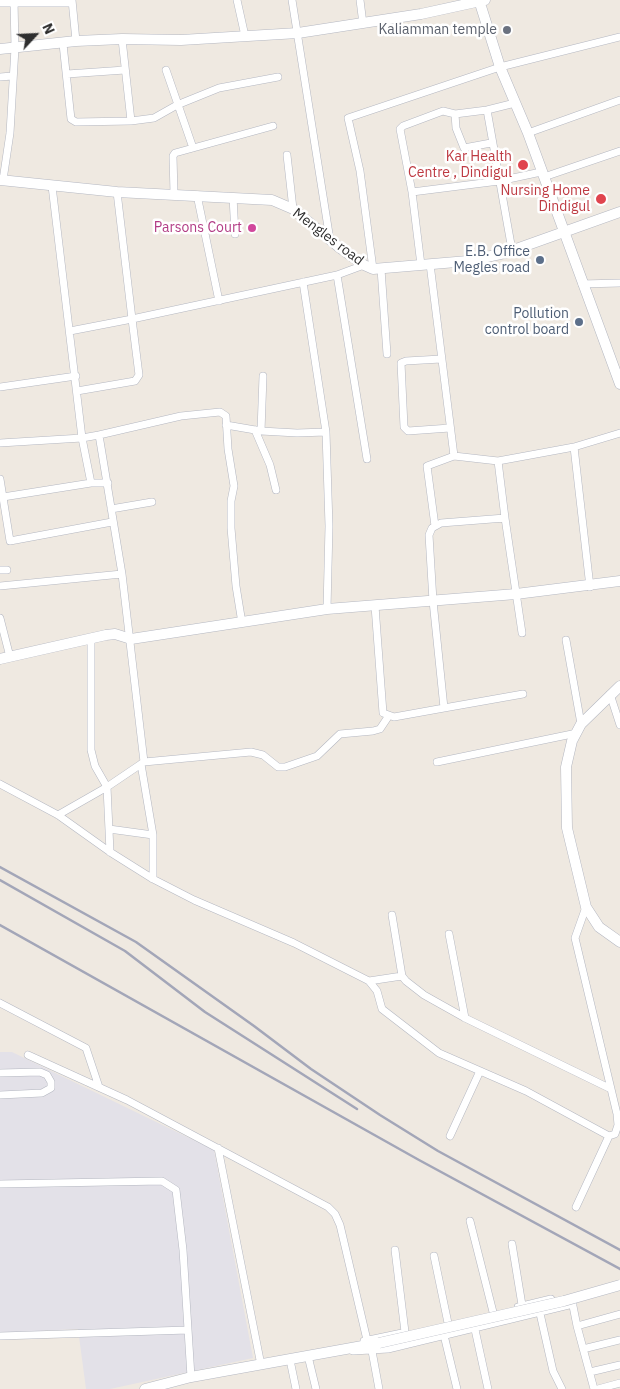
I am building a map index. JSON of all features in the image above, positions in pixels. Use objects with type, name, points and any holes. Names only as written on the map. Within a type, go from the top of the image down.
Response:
[{"type":"main road","points":[[0,49],[62,44],[76,41],[122,39],[181,40],[298,33],[363,24],[482,0],[500,67],[528,133],[620,384]]},
{"type":"main road","name":"Mengles road","points":[[1,180],[116,192],[272,200],[292,209],[330,240],[372,268],[468,260],[512,250],[620,212]]},
{"type":"main road","points":[[5,658],[115,634],[131,639],[327,609],[516,594],[590,587],[620,582]]},
{"type":"main road","points":[[620,686],[610,694],[579,729],[572,741],[566,767],[567,828],[586,907],[599,927],[620,942]]},
{"type":"main road","points":[[145,1389],[168,1386],[191,1377],[380,1343],[555,1303],[620,1285]]},
{"type":"street","points":[[237,0],[245,36]]},
{"type":"street","points":[[292,0],[330,240]]},
{"type":"street","points":[[360,0],[363,24]]},
{"type":"street","points":[[1,180],[10,133],[15,48],[14,1]]},
{"type":"street","points":[[0,3],[14,1],[72,1],[76,41]]},
{"type":"street","points":[[387,354],[372,268],[360,170],[348,118],[500,67],[620,37]]},
{"type":"street","points":[[122,39],[131,121]]},
{"type":"street","points":[[62,44],[71,119],[73,121],[131,121],[154,118],[177,105],[219,88],[278,77]]},
{"type":"street","points":[[67,74],[125,70]]},
{"type":"street","points":[[166,70],[192,148]]},
{"type":"street","points":[[0,77],[12,76]]},
{"type":"street","points":[[528,133],[620,100]]},
{"type":"street","points":[[454,456],[442,359],[400,129],[444,111],[455,114],[487,110],[515,103]]},
{"type":"street","points":[[487,110],[491,143],[512,250]]},
{"type":"street","points":[[455,114],[456,128],[464,148],[491,143]]},
{"type":"street","points":[[174,194],[173,156],[192,148],[273,126]]},
{"type":"street","points":[[412,192],[543,175],[620,151]]},
{"type":"street","points":[[287,155],[292,209]]},
{"type":"street","points":[[52,186],[82,438],[91,483]]},
{"type":"street","points":[[77,391],[128,383],[138,379],[139,375],[116,192]]},
{"type":"street","points":[[197,195],[219,301]]},
{"type":"street","points":[[233,197],[235,234]]},
{"type":"street","points":[[70,331],[132,320],[372,268]]},
{"type":"street","points":[[337,275],[367,459]]},
{"type":"street","points":[[303,282],[326,432],[329,526],[327,609]]},
{"type":"street","points":[[582,284],[620,283]]},
{"type":"street","points":[[442,359],[406,361],[401,363],[404,427],[408,431],[450,428]]},
{"type":"street","points":[[0,387],[76,376]]},
{"type":"street","points":[[263,376],[258,430],[276,490]]},
{"type":"street","points":[[0,443],[82,438],[181,416],[220,412],[226,416],[234,486],[231,521],[236,586],[242,623]]},
{"type":"street","points":[[226,425],[296,433],[326,432]]},
{"type":"street","points":[[436,526],[427,466],[454,456],[498,461],[574,446],[620,432]]},
{"type":"street","points":[[99,435],[131,639],[142,763],[153,835],[153,879]]},
{"type":"street","points":[[574,446],[590,587]]},
{"type":"street","points":[[498,461],[522,633]]},
{"type":"street","points":[[0,479],[10,541],[112,522]]},
{"type":"street","points":[[3,497],[91,483],[108,483]]},
{"type":"street","points":[[111,509],[152,502]]},
{"type":"street","points":[[444,708],[432,601],[429,535],[441,523],[505,518]]},
{"type":"street","points":[[0,586],[122,574]]},
{"type":"street","points":[[375,606],[381,707],[383,713],[388,717]]},
{"type":"street","points":[[0,618],[5,658]]},
{"type":"street","points":[[91,639],[91,750],[95,766],[107,787],[110,852]]},
{"type":"street","points":[[437,762],[579,729],[566,640]]},
{"type":"street","points":[[58,815],[107,787],[142,763],[251,752],[263,755],[278,766],[284,767],[316,756],[340,734],[380,729],[388,717],[523,694]]},
{"type":"street","points":[[610,694],[620,725]]},
{"type":"street","points":[[0,784],[58,815],[110,852],[153,879],[194,900],[294,943],[369,981],[377,991],[382,1009],[439,1054],[526,1092],[615,1136]]},
{"type":"street","points":[[109,829],[153,835]]},
{"type":"street","points":[[576,1207],[615,1136],[618,1125],[618,1114],[610,1088],[575,938],[586,907]]},
{"type":"street","points":[[392,915],[402,976],[424,995],[465,1018],[610,1088]]},
{"type":"street","points":[[449,934],[465,1018]]},
{"type":"street","points":[[369,981],[402,976]]},
{"type":"street","points":[[0,1003],[86,1048],[99,1087]]},
{"type":"street","points":[[28,1055],[99,1087],[328,1207],[335,1214],[340,1225],[366,1340]]},
{"type":"street","points":[[450,1136],[480,1071]]},
{"type":"street","points":[[0,1073],[40,1072],[47,1075],[51,1082],[51,1088],[42,1093],[0,1095]]},
{"type":"street","points":[[218,1148],[261,1365]]},
{"type":"street","points":[[0,1184],[162,1181],[176,1190],[191,1377]]},
{"type":"street","points":[[470,1221],[493,1312]]},
{"type":"street","points":[[512,1244],[522,1305]]},
{"type":"street","points":[[394,1250],[406,1332]]},
{"type":"street","points":[[434,1256],[445,1323],[444,1336],[457,1389]]},
{"type":"street","points":[[338,1351],[366,1340],[571,1296],[607,1285]]},
{"type":"street","points":[[571,1296],[583,1349],[596,1389],[620,1384]]},
{"type":"street","points":[[537,1302],[552,1371],[562,1389]]},
{"type":"street","points":[[338,1351],[372,1351],[540,1314],[573,1304]]},
{"type":"street","points":[[577,1326],[620,1314]]},
{"type":"street","points":[[473,1317],[488,1389]]},
{"type":"street","points":[[0,1336],[188,1330]]},
{"type":"street","points":[[583,1349],[620,1340]]},
{"type":"street","points":[[372,1351],[379,1389]]},
{"type":"street","points":[[308,1356],[316,1389]]},
{"type":"street","points":[[290,1360],[296,1389]]},
{"type":"street","points":[[590,1372],[620,1364]]},
{"type":"shaded area","points":[[0,1052],[12,1052],[214,1150],[253,1358],[110,1389],[86,1389],[78,1329],[0,1333]]},
{"type":"railway","points":[[0,867],[136,942],[311,1069],[438,1151],[620,1250]]},
{"type":"railway","points":[[0,880],[125,951],[205,1012],[357,1109]]},
{"type":"railway","points":[[0,925],[419,1160],[620,1269]]},
{"type":"place","name":"Kaliamman temple","points":[[507,30]]},
{"type":"place","name":"Kar Health Centre , Dindigul","points":[[523,165]]},
{"type":"place","name":"Nursing Home Dindigul","points":[[601,199]]},
{"type":"place","name":"Parsons Court","points":[[252,228]]},
{"type":"place","name":"E.B. Office Megles road","points":[[540,260]]},
{"type":"place","name":"Pollution control board","points":[[579,322]]}]
